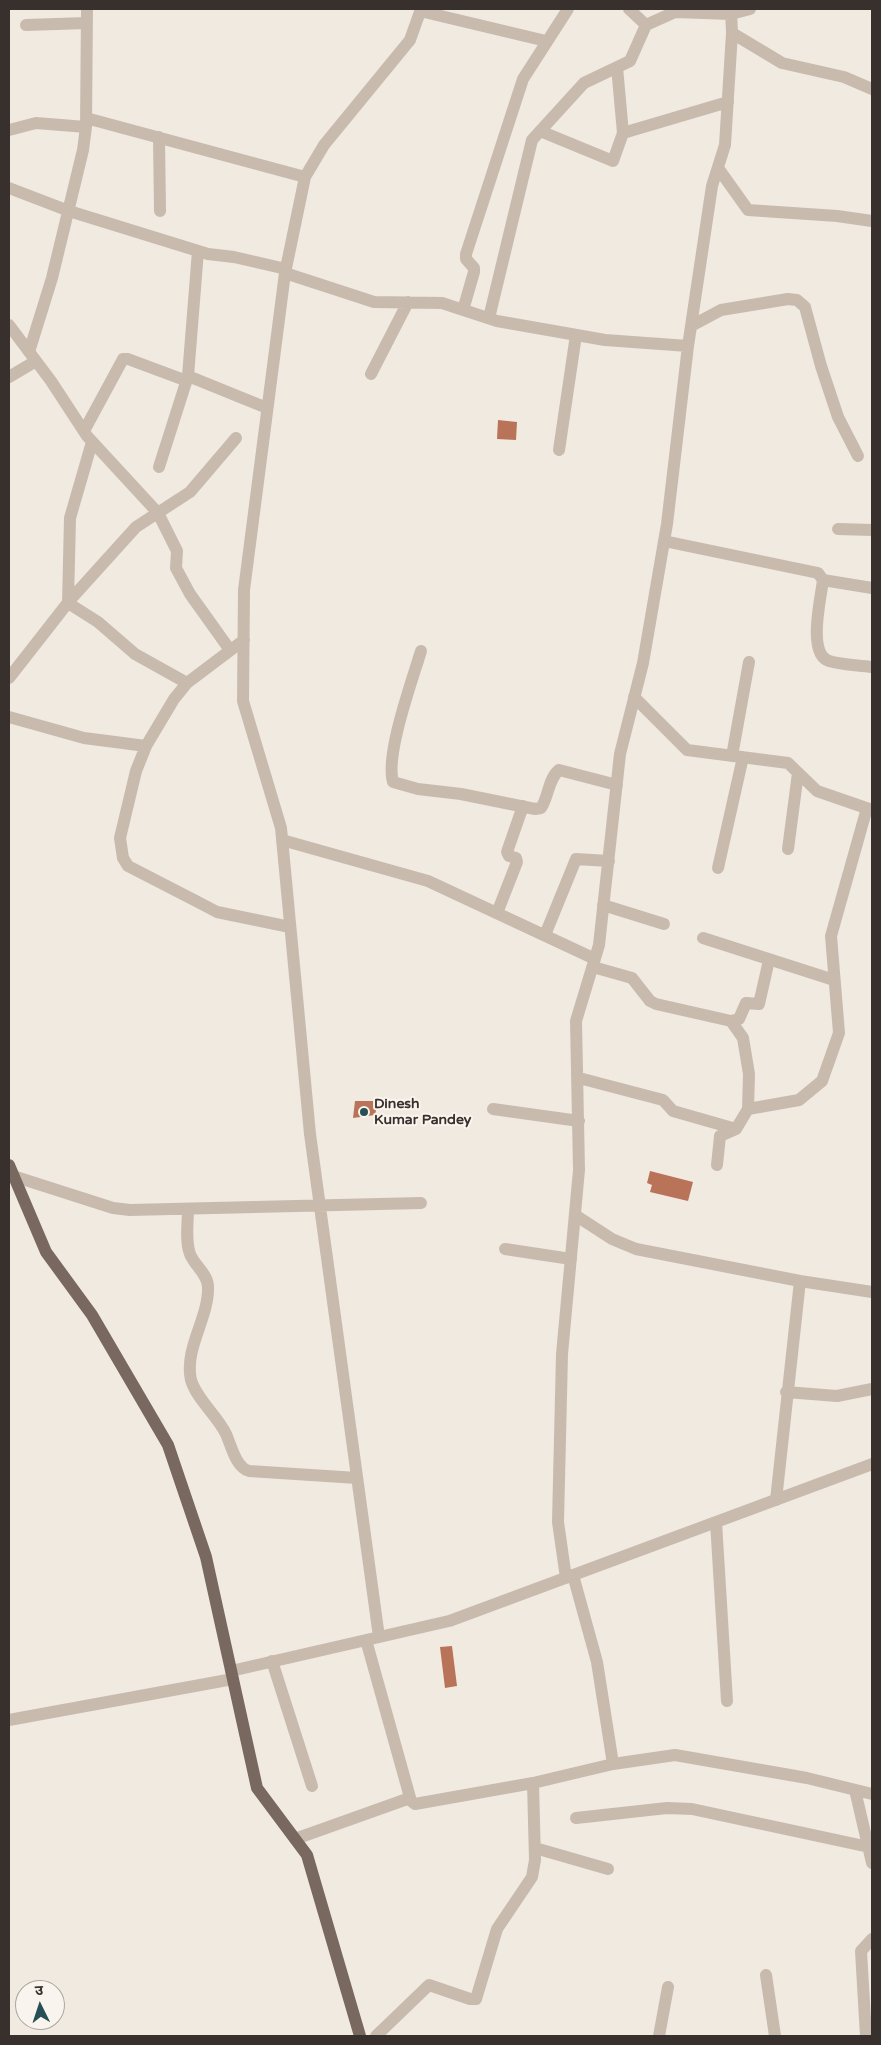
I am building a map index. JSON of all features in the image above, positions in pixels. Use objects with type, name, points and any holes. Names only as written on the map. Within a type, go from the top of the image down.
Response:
[{"type":"main road","points":[[11,1171],[46,1252],[92,1316],[168,1445],[206,1556],[257,1788],[307,1855],[360,2036]]},
{"type":"street","points":[[9,378],[32,356],[69,211],[86,122],[87,9]]},
{"type":"street","points":[[464,310],[474,272],[474,268],[466,259],[466,254],[520,85],[531,63],[568,9]]},
{"type":"street","points":[[629,9],[646,26]]},
{"type":"street","points":[[489,318],[532,140],[584,83],[630,61],[646,26],[674,10],[731,11],[750,9]]},
{"type":"street","points":[[379,1637],[310,1134],[281,828],[243,701],[244,590],[285,271],[305,177],[324,145],[410,40],[421,10],[546,40]]},
{"type":"street","points":[[612,1764],[597,1662],[569,1576],[559,1512],[562,1354],[579,1170],[579,1078],[576,1021],[599,945],[620,754],[643,663],[664,541],[688,346],[712,186],[725,145],[732,33],[731,11]]},
{"type":"street","points":[[26,25],[86,24]]},
{"type":"street","points":[[732,33],[782,63],[844,78],[872,88]]},
{"type":"street","points":[[540,131],[613,161],[623,133],[617,67]]},
{"type":"street","points":[[623,133],[728,102]]},
{"type":"street","points":[[9,130],[36,122],[86,122],[159,137],[305,177]]},
{"type":"street","points":[[159,137],[160,211]]},
{"type":"street","points":[[718,168],[748,210],[836,216],[872,222]]},
{"type":"street","points":[[9,188],[69,211],[198,251],[285,271],[374,302],[442,303],[489,318],[576,335],[605,340],[688,346]]},
{"type":"street","points":[[159,467],[187,378],[198,251]]},
{"type":"street","points":[[691,326],[721,310],[788,299],[802,303],[838,417],[858,456]]},
{"type":"street","points":[[372,374],[408,302]]},
{"type":"street","points":[[9,325],[92,442],[158,513],[177,551],[176,568],[190,594],[230,650]]},
{"type":"street","points":[[560,450],[576,335]]},
{"type":"street","points":[[84,431],[122,359],[128,359],[187,378],[267,408]]},
{"type":"street","points":[[9,678],[68,603],[136,527],[190,492],[236,438]]},
{"type":"street","points":[[68,603],[70,518],[92,442]]},
{"type":"street","points":[[838,529],[872,530]]},
{"type":"street","points":[[664,541],[818,573],[823,580],[816,643],[819,654],[829,661],[872,667]]},
{"type":"street","points":[[823,580],[872,588]]},
{"type":"street","points":[[68,603],[98,622],[135,654],[187,684]]},
{"type":"street","points":[[244,640],[187,684],[174,699],[146,746],[136,771],[120,838],[123,858],[128,866],[217,912],[290,927]]},
{"type":"street","points":[[421,651],[395,743],[393,782],[418,790],[460,794],[541,808],[554,774],[559,770],[617,785]]},
{"type":"street","points":[[718,868],[737,757],[749,662]]},
{"type":"street","points":[[634,697],[687,750],[788,763],[817,791],[869,809],[832,930],[831,946],[838,1038],[819,1086],[799,1100],[748,1109]]},
{"type":"street","points":[[9,717],[84,738],[146,746]]},
{"type":"street","points":[[788,849],[798,773]]},
{"type":"street","points":[[497,913],[517,862],[516,858],[509,856],[507,852],[523,806]]},
{"type":"street","points":[[282,840],[428,881],[545,935],[594,963],[632,978],[650,1001],[656,1004],[731,1021],[740,1019],[746,1003],[759,1004],[769,960]]},
{"type":"street","points":[[545,935],[576,859],[609,861]]},
{"type":"street","points":[[603,905],[664,924]]},
{"type":"street","points":[[703,938],[834,980]]},
{"type":"street","points":[[717,1165],[720,1136],[736,1129],[748,1109],[749,1074],[743,1038],[731,1021]]},
{"type":"street","points":[[579,1078],[663,1100],[673,1111],[736,1129]]},
{"type":"street","points":[[493,1109],[579,1121]]},
{"type":"street","points":[[11,1171],[121,1209],[320,1206],[421,1202]]},
{"type":"street","points":[[188,1209],[188,1247],[190,1256],[202,1273],[208,1287],[192,1354],[191,1380],[195,1390],[219,1421],[241,1467],[249,1472],[357,1478]]},
{"type":"street","points":[[575,1215],[612,1239],[636,1249],[800,1281],[872,1292]]},
{"type":"street","points":[[505,1249],[571,1259]]},
{"type":"street","points":[[776,1500],[786,1392],[800,1281]]},
{"type":"street","points":[[786,1392],[837,1396],[872,1389]]},
{"type":"street","points":[[9,1720],[232,1675],[272,1662],[449,1621],[872,1464]]},
{"type":"street","points":[[716,1522],[726,1701]]},
{"type":"street","points":[[366,1640],[410,1798],[415,1804],[420,1805],[532,1783],[612,1764],[662,1755],[690,1756],[807,1778],[872,1794]]},
{"type":"street","points":[[272,1662],[312,1786]]},
{"type":"street","points":[[376,2036],[429,1985],[470,2000],[476,1998],[497,1928],[532,1877],[535,1848],[532,1783]]},
{"type":"street","points":[[855,1790],[872,1863]]},
{"type":"street","points":[[295,1839],[410,1798]]},
{"type":"street","points":[[576,1818],[667,1808],[692,1809],[868,1847]]},
{"type":"street","points":[[535,1848],[608,1869]]},
{"type":"street","points":[[866,2036],[861,1952],[872,1939]]},
{"type":"street","points":[[766,1975],[775,2036]]},
{"type":"street","points":[[659,2036],[668,1987]]},
{"type":"building","points":[[498,420],[517,422],[516,440],[497,439]]},
{"type":"building","name":"Dinesh Kumar Pandey","points":[[355,1101],[378,1101],[375,1115],[353,1118]]},
{"type":"building","points":[[650,1171],[693,1182],[688,1201],[650,1192],[652,1185],[647,1183]]},
{"type":"building","points":[[452,1646],[457,1686],[445,1688],[440,1647]]},
{"type":"place","name":"Dinesh Kumar Pandey","points":[[364,1112]]}]
